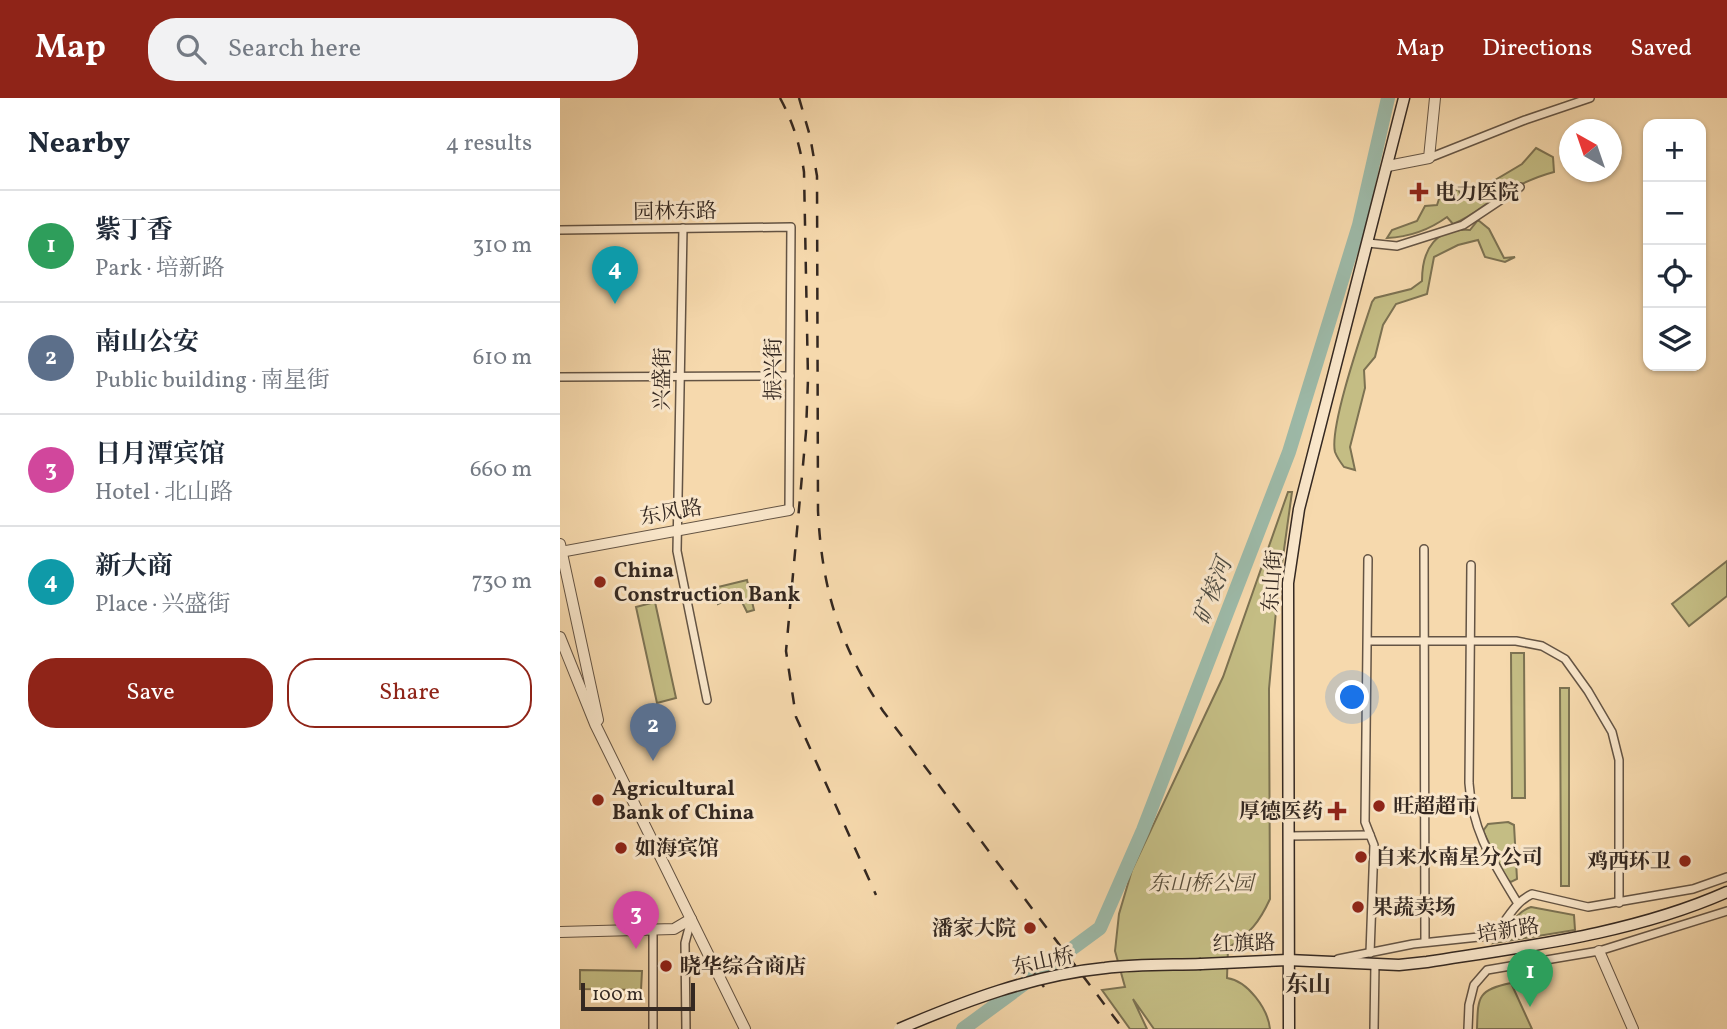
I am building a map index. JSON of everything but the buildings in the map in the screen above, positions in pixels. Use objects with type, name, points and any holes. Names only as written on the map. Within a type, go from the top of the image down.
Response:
[{"type":"main road","name":"东山街","points":[[1289,1029],[1288,583],[1299,509],[1404,98]]},
{"type":"main road","name":"培新路","points":[[1288,960],[1399,965],[1427,962],[1606,932],[1727,892]]},
{"type":"main road","name":"红旗路","points":[[1201,964],[1288,960]]},
{"type":"main road","name":"东山桥","points":[[900,1029],[962,1003],[1016,985],[1104,968],[1201,964]]},
{"type":"street","points":[[1429,158],[1435,98]]},
{"type":"street","points":[[1388,166],[1429,158],[1590,98]]},
{"type":"street","points":[[1368,243],[1397,246],[1463,225],[1520,187]]},
{"type":"street","name":"园林东路","points":[[560,230],[791,227]]},
{"type":"street","name":"振兴街","points":[[789,510],[791,227]]},
{"type":"street","name":"兴盛街","points":[[683,228],[677,551],[707,700]]},
{"type":"street","points":[[560,377],[790,376]]},
{"type":"street","name":"东风路","points":[[561,549],[789,510]]},
{"type":"street","points":[[561,549],[603,741]]},
{"type":"street","points":[[1424,549],[1425,942]]},
{"type":"street","points":[[1368,559],[1365,822],[1374,845],[1370,953]]},
{"type":"street","points":[[1471,565],[1471,809],[1486,850],[1517,902]]},
{"type":"street","points":[[560,636],[603,741],[745,1029]]},
{"type":"street","points":[[1368,641],[1516,641],[1542,646],[1565,659],[1612,732],[1619,767],[1619,903]]},
{"type":"street","points":[[1288,836],[1370,835]]},
{"type":"street","points":[[1327,962],[1425,942],[1488,936],[1495,933],[1517,902],[1532,894],[1588,907],[1693,889],[1727,877]]},
{"type":"street","points":[[1468,1029],[1469,1005],[1474,985],[1487,971],[1599,951],[1727,911]]},
{"type":"street","points":[[560,932],[674,929],[691,919]]},
{"type":"street","points":[[686,1029],[685,943],[691,919]]},
{"type":"street","points":[[653,929],[653,1029]]},
{"type":"street","points":[[1599,951],[1633,1029]]},
{"type":"street","points":[[1374,1029],[1375,964]]},
{"type":"green space","points":[[1536,148],[1553,157],[1554,172],[1514,187],[1453,224],[1447,217],[1419,232],[1387,238],[1392,230],[1417,221],[1425,206],[1437,205],[1440,196],[1458,189],[1463,199],[1522,164]]},
{"type":"green space","points":[[1478,220],[1489,229],[1504,258],[1515,257],[1505,262],[1485,257],[1478,240],[1458,245],[1434,257],[1427,294],[1396,304],[1383,325],[1375,357],[1364,370],[1365,388],[1350,447],[1355,470],[1344,467],[1335,452],[1337,422],[1372,302],[1375,298],[1411,289],[1422,281],[1425,259],[1433,242],[1448,232],[1470,230]]},
{"type":"green space","name":"东山桥公园","points":[[1288,492],[1292,492],[1277,600],[1269,689],[1270,899],[1253,927],[1228,948],[1227,978],[1242,984],[1256,997],[1270,1029],[1154,1029],[1133,999],[1147,1029],[1130,1029],[1102,990],[1125,987],[1115,951],[1119,914],[1132,870],[1223,677]]},
{"type":"green space","points":[[1727,561],[1727,596],[1689,626],[1672,604]]},
{"type":"green space","points":[[747,580],[754,610],[747,612],[741,600],[732,597],[718,604],[714,588]]},
{"type":"green space","points":[[655,602],[676,698],[657,703],[636,607]]},
{"type":"green space","points":[[1511,653],[1524,653],[1525,798],[1512,798]]},
{"type":"green space","points":[[1560,688],[1569,688],[1569,886],[1561,886]]},
{"type":"green space","points":[[1508,822],[1514,825],[1517,879],[1511,882],[1507,880],[1483,831],[1488,824]]},
{"type":"green space","points":[[1531,907],[1574,915],[1575,930],[1494,943],[1520,913]]},
{"type":"green space","points":[[580,970],[642,971],[641,990],[580,989]]},
{"type":"green space","points":[[1511,983],[1532,1029],[1477,1029],[1479,1002],[1482,997],[1491,989]]},
{"type":"waterway","name":"矿棱河","points":[[963,1029],[1100,928],[1143,830],[1289,452],[1359,225],[1388,98]]},
{"type":"railway","points":[[780,98],[795,134],[804,172],[808,379],[806,432],[786,651],[796,717],[876,895]]},
{"type":"railway","points":[[799,98],[810,136],[817,176],[820,540],[829,591],[844,639],[883,711],[1123,1029]]},
{"type":"railway","points":[[1028,965],[1044,987]]},
{"type":"place","name":"电力医院","points":[[1419,192]]},
{"type":"place","name":"新大商","points":[[615,304]]},
{"type":"place","name":"China Construction Bank","points":[[600,582]]},
{"type":"place","name":"南山公安","points":[[653,761]]},
{"type":"place","name":"Agricultural Bank of China","points":[[598,800]]},
{"type":"place","name":"旺超超市","points":[[1379,806]]},
{"type":"place","name":"厚德医药","points":[[1337,811]]},
{"type":"place","name":"如海宾馆","points":[[621,848]]},
{"type":"place","name":"自来水南星分公司","points":[[1361,857]]},
{"type":"place","name":"鸡西环卫","points":[[1685,861]]},
{"type":"place","name":"果蔬卖场","points":[[1358,907]]},
{"type":"place","name":"潘家大院","points":[[1030,928]]},
{"type":"place","name":"日月潭宾馆","points":[[636,949]]},
{"type":"place","name":"晓华综合商店","points":[[666,966]]},
{"type":"place","name":"紫丁香","points":[[1530,1007]]},
{"type":"district","name":"东山","points":[[1308,984]]}]
